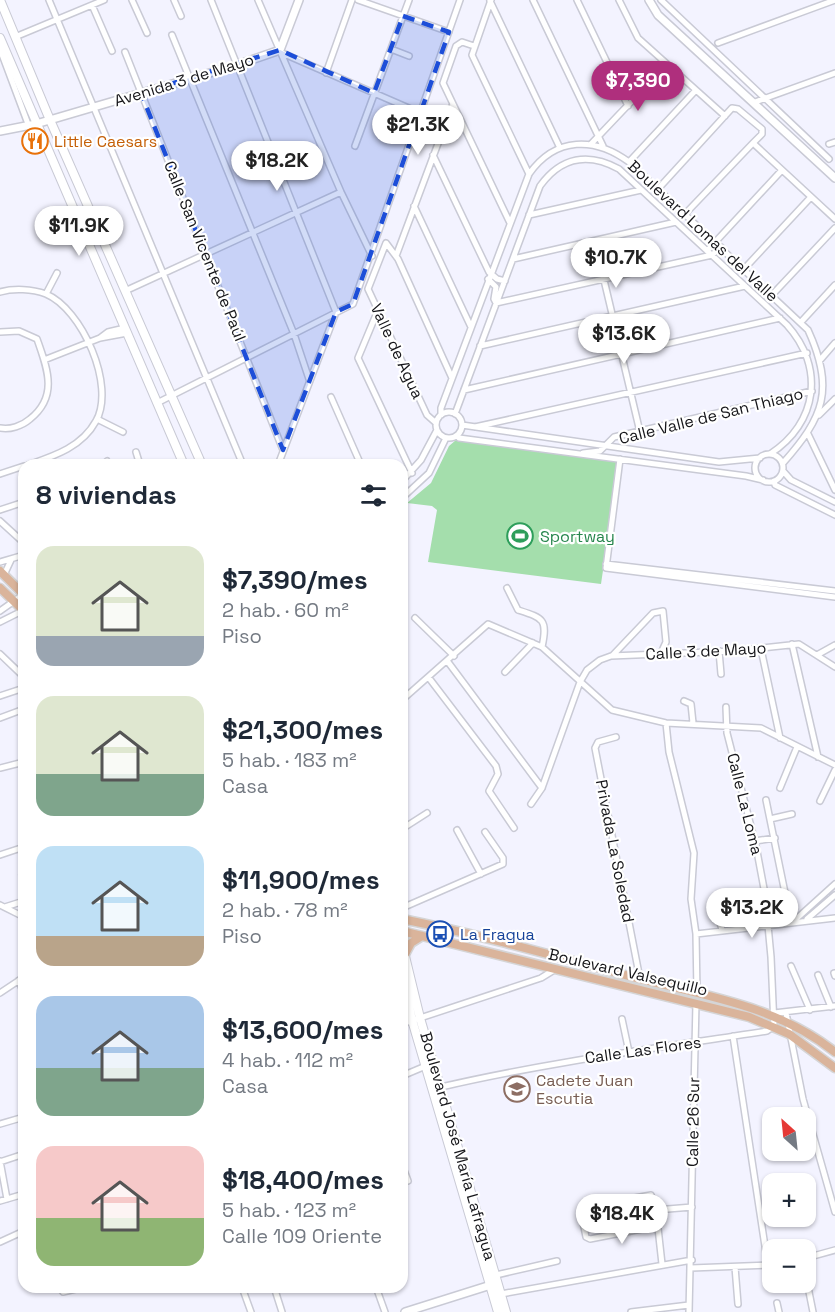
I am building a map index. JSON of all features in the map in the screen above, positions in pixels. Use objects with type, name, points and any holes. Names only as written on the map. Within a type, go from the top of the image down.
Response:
[{"type":"main road","points":[[0,0],[50,120],[199,459]]},
{"type":"main road","points":[[0,38],[32,124],[181,459]]},
{"type":"main road","points":[[2,573],[18,589]]},
{"type":"main road","points":[[0,588],[18,606]]},
{"type":"main road","name":"Boulevard Valsequillo","points":[[408,920],[463,932],[787,1018],[835,1052]]},
{"type":"main road","name":"Boulevard Valsequillo","points":[[408,932],[696,1003],[774,1026],[789,1034],[835,1068]]},
{"type":"main road","points":[[408,948],[411,943],[422,936]]},
{"type":"main road","name":"Boulevard José María Lafragua","points":[[408,972],[416,1019]]},
{"type":"main road","name":"Boulevard José María Lafragua","points":[[408,994],[506,1312]]},
{"type":"main road","name":"Boulevard José María Lafragua","points":[[430,1064],[441,1087],[495,1281],[498,1312]]},
{"type":"street","points":[[49,0],[241,459]]},
{"type":"street","points":[[15,37],[104,0]]},
{"type":"street","points":[[132,0],[147,33]]},
{"type":"street","points":[[174,0],[181,16]]},
{"type":"street","points":[[211,0],[336,312],[280,459]]},
{"type":"street","points":[[258,0],[341,192],[372,256]]},
{"type":"street","points":[[281,51],[299,0]]},
{"type":"street","points":[[326,72],[352,0]]},
{"type":"street","points":[[358,0],[449,32]]},
{"type":"street","points":[[355,146],[409,0]]},
{"type":"street","points":[[157,403],[352,304],[372,256],[460,0]]},
{"type":"street","points":[[473,49],[490,0]]},
{"type":"street","points":[[490,0],[560,148]]},
{"type":"street","points":[[533,0],[603,146]]},
{"type":"street","points":[[578,0],[628,106]]},
{"type":"street","points":[[619,0],[635,34],[725,116]]},
{"type":"street","points":[[650,0],[658,15],[835,178]]},
{"type":"street","points":[[662,0],[829,159]]},
{"type":"street","points":[[814,0],[817,7]]},
{"type":"street","points":[[718,42],[835,0]]},
{"type":"street","points":[[92,5],[112,51]]},
{"type":"street","points":[[172,35],[294,334],[309,379]]},
{"type":"street","points":[[510,223],[453,105],[443,78],[456,46],[462,42],[473,49],[529,174]]},
{"type":"street","points":[[0,49],[32,124]]},
{"type":"street","points":[[391,49],[410,56]]},
{"type":"street","points":[[281,51],[420,113]]},
{"type":"street","name":"Avenida 3 de Mayo","points":[[0,131],[50,120],[281,51]]},
{"type":"street","name":"Calle San Vicente de Paúl","points":[[125,52],[283,450]]},
{"type":"street","points":[[591,144],[667,64]]},
{"type":"street","points":[[755,102],[835,73]]},
{"type":"street","points":[[629,162],[696,90]]},
{"type":"street","points":[[452,378],[396,256],[453,105]]},
{"type":"street","points":[[658,189],[735,107],[762,129],[762,134],[685,214]]},
{"type":"street","points":[[753,143],[835,219]]},
{"type":"street","name":"Boulevard Lomas del Valle","points":[[488,282],[529,174],[538,163],[560,148],[591,144],[603,146],[629,162],[808,330],[820,359],[823,382],[818,416],[808,434],[783,463]]},
{"type":"street","points":[[434,155],[490,273],[506,281]]},
{"type":"street","name":"Boulevard Lomas del Valle","points":[[455,414],[540,186],[548,175],[567,161],[578,158],[606,162],[619,169],[794,332],[807,353],[812,391],[798,428],[770,454]]},
{"type":"street","points":[[408,476],[412,473],[441,415],[452,378],[488,282],[496,287],[494,299],[496,303],[604,280],[710,253],[782,170]]},
{"type":"street","points":[[529,215],[641,190]]},
{"type":"street","points":[[125,291],[341,192]]},
{"type":"street","points":[[744,269],[811,197]]},
{"type":"street","points":[[414,206],[471,327]]},
{"type":"street","points":[[513,259],[676,222]]},
{"type":"street","points":[[772,295],[835,228]]},
{"type":"street","name":"Valle de Agua","points":[[396,256],[386,243],[368,284],[427,416],[436,427]]},
{"type":"street","points":[[46,294],[57,273]]},
{"type":"street","points":[[604,280],[640,432]]},
{"type":"street","points":[[801,322],[835,285]]},
{"type":"street","points":[[480,346],[745,286]]},
{"type":"street","points":[[0,292],[21,289],[46,294],[66,310],[89,343],[102,381],[104,399],[97,419],[74,446],[46,459]]},
{"type":"street","points":[[378,309],[358,358],[405,459]]},
{"type":"street","points":[[464,390],[780,318]]},
{"type":"street","points":[[0,332],[19,331],[37,339],[50,376],[48,395],[40,411],[25,423],[8,429],[0,428]]},
{"type":"street","points":[[44,360],[89,343],[109,332],[126,331]]},
{"type":"street","points":[[820,359],[835,343]]},
{"type":"street","points":[[476,427],[807,353]]},
{"type":"street","name":"Calle Valle de San Thiago","points":[[580,454],[600,451],[608,446],[614,437],[812,391]]},
{"type":"street","points":[[331,397],[359,459]]},
{"type":"street","points":[[818,416],[835,399]]},
{"type":"street","points":[[441,415],[447,412],[455,414],[462,425],[719,462],[776,455],[783,463],[783,471],[791,480],[835,502]]},
{"type":"street","points":[[97,419],[123,432]]},
{"type":"street","points":[[408,492],[429,473],[446,438],[457,435],[462,425]]},
{"type":"street","points":[[436,427],[446,438]]},
{"type":"street","points":[[808,434],[835,490]]},
{"type":"street","points":[[457,435],[459,438],[774,481]]},
{"type":"street","points":[[608,446],[609,458]]},
{"type":"street","points":[[136,452],[139,459]]},
{"type":"street","points":[[760,458],[755,467],[763,480]]},
{"type":"street","points":[[620,459],[606,564],[609,569],[835,597]]},
{"type":"street","points":[[408,464],[412,473]]},
{"type":"street","points":[[0,474],[18,468]]},
{"type":"street","points":[[774,481],[783,471]]},
{"type":"street","points":[[774,481],[775,485],[835,515]]},
{"type":"street","points":[[0,510],[18,501]]},
{"type":"street","points":[[0,521],[18,534]]},
{"type":"street","points":[[0,562],[18,557]]},
{"type":"street","points":[[2,573],[11,560]]},
{"type":"street","points":[[606,564],[835,591]]},
{"type":"street","points":[[507,588],[518,610],[531,612],[544,623],[546,628],[542,646]]},
{"type":"street","points":[[0,611],[18,600]]},
{"type":"street","points":[[611,656],[653,613],[663,611],[666,642],[661,653]]},
{"type":"street","points":[[0,622],[18,613]]},
{"type":"street","points":[[414,618],[454,656]]},
{"type":"street","points":[[408,695],[448,662],[488,624],[542,646],[612,710],[666,723],[761,728],[818,757],[835,768],[820,801]]},
{"type":"street","points":[[505,672],[533,643]]},
{"type":"street","points":[[818,757],[792,644],[803,645],[835,667]]},
{"type":"street","name":"Calle 3 de Mayo","points":[[580,682],[587,670],[600,660],[611,656],[761,649],[792,644]]},
{"type":"street","points":[[817,655],[835,645]]},
{"type":"street","points":[[761,649],[780,738]]},
{"type":"street","points":[[719,651],[721,674]]},
{"type":"street","points":[[2,657],[18,672]]},
{"type":"street","points":[[448,662],[542,788]]},
{"type":"street","points":[[429,678],[496,766],[498,774],[489,791],[514,828]]},
{"type":"street","points":[[531,804],[542,788],[580,682]]},
{"type":"street","points":[[0,696],[18,690]]},
{"type":"street","points":[[684,701],[691,704],[693,723]]},
{"type":"street","name":"Calle La Loma","points":[[726,707],[726,725],[755,841],[769,925],[774,1026]]},
{"type":"street","points":[[0,718],[18,711]]},
{"type":"street","points":[[666,723],[669,752],[694,853],[691,898],[696,934],[697,993]]},
{"type":"street","name":"Privada La Soledad","points":[[616,737],[598,742],[595,748],[640,979]]},
{"type":"street","points":[[780,788],[797,747]]},
{"type":"street","points":[[0,768],[18,764]]},
{"type":"street","points":[[766,800],[792,922]]},
{"type":"street","points":[[408,825],[427,813]]},
{"type":"street","points":[[770,819],[792,814]]},
{"type":"street","points":[[457,830],[481,874]]},
{"type":"street","points":[[408,905],[504,862],[486,832]]},
{"type":"street","points":[[755,841],[775,838]]},
{"type":"street","points":[[0,855],[18,849]]},
{"type":"street","points":[[792,922],[835,884]]},
{"type":"street","points":[[806,921],[835,895]]},
{"type":"street","points":[[2,906],[18,902]]},
{"type":"street","points":[[2,906],[18,914]]},
{"type":"street","points":[[716,907],[722,930]]},
{"type":"street","points":[[696,934],[835,918]]},
{"type":"street","points":[[791,966],[810,1010]]},
{"type":"street","points":[[408,1022],[541,978],[554,970]]},
{"type":"street","points":[[818,975],[833,1006],[810,1010],[787,1018],[803,1100],[835,1212]]},
{"type":"street","points":[[0,993],[18,982]]},
{"type":"street","name":"Calle 26 Sur","points":[[688,1312],[692,1260],[696,1003]]},
{"type":"street","points":[[622,1019],[628,1052]]},
{"type":"street","name":"Calle Las Flores","points":[[441,1087],[549,1063],[767,1031],[774,1026]]},
{"type":"street","points":[[733,1036],[766,1239]]},
{"type":"street","points":[[408,1073],[430,1064]]},
{"type":"street","points":[[0,1124],[18,1119]]},
{"type":"street","points":[[7,1199],[0,1161],[18,1156]]},
{"type":"street","points":[[657,1226],[590,1239],[586,1237],[581,1212],[586,1207],[645,1194],[653,1197],[656,1210],[662,1264]]},
{"type":"street","points":[[0,1201],[18,1196]]},
{"type":"street","points":[[656,1210],[692,1207]]},
{"type":"street","points":[[0,1242],[18,1234]]},
{"type":"street","points":[[816,1255],[835,1250]]},
{"type":"street","points":[[501,1294],[692,1260]]},
{"type":"street","points":[[405,1312],[557,1261]]},
{"type":"street","points":[[691,1268],[762,1265]]},
{"type":"street","points":[[735,1267],[738,1304]]},
{"type":"street","points":[[244,1293],[251,1312]]},
{"type":"street","points":[[276,1293],[282,1312]]},
{"type":"street","points":[[378,1293],[386,1312]]},
{"type":"street","points":[[809,1293],[813,1312]]},
{"type":"street","points":[[777,1303],[779,1312]]},
{"type":"street","points":[[631,1312],[689,1305]]},
{"type":"highlighted area","points":[[403,16],[449,32],[353,304],[336,312],[283,450],[248,358],[141,93],[280,50],[374,93]]},
{"type":"green space","name":"Sportway","points":[[456,440],[619,461],[601,584],[428,562],[437,510],[432,506],[408,502],[431,483],[449,446]]},
{"type":"place","name":"Little Caesars","points":[[35,141]]},
{"type":"place","name":"Sportway","points":[[520,536]]},
{"type":"place","name":"La Fragua","points":[[440,934]]},
{"type":"place","name":"Cadete Juan Escutia","points":[[517,1089]]}]
